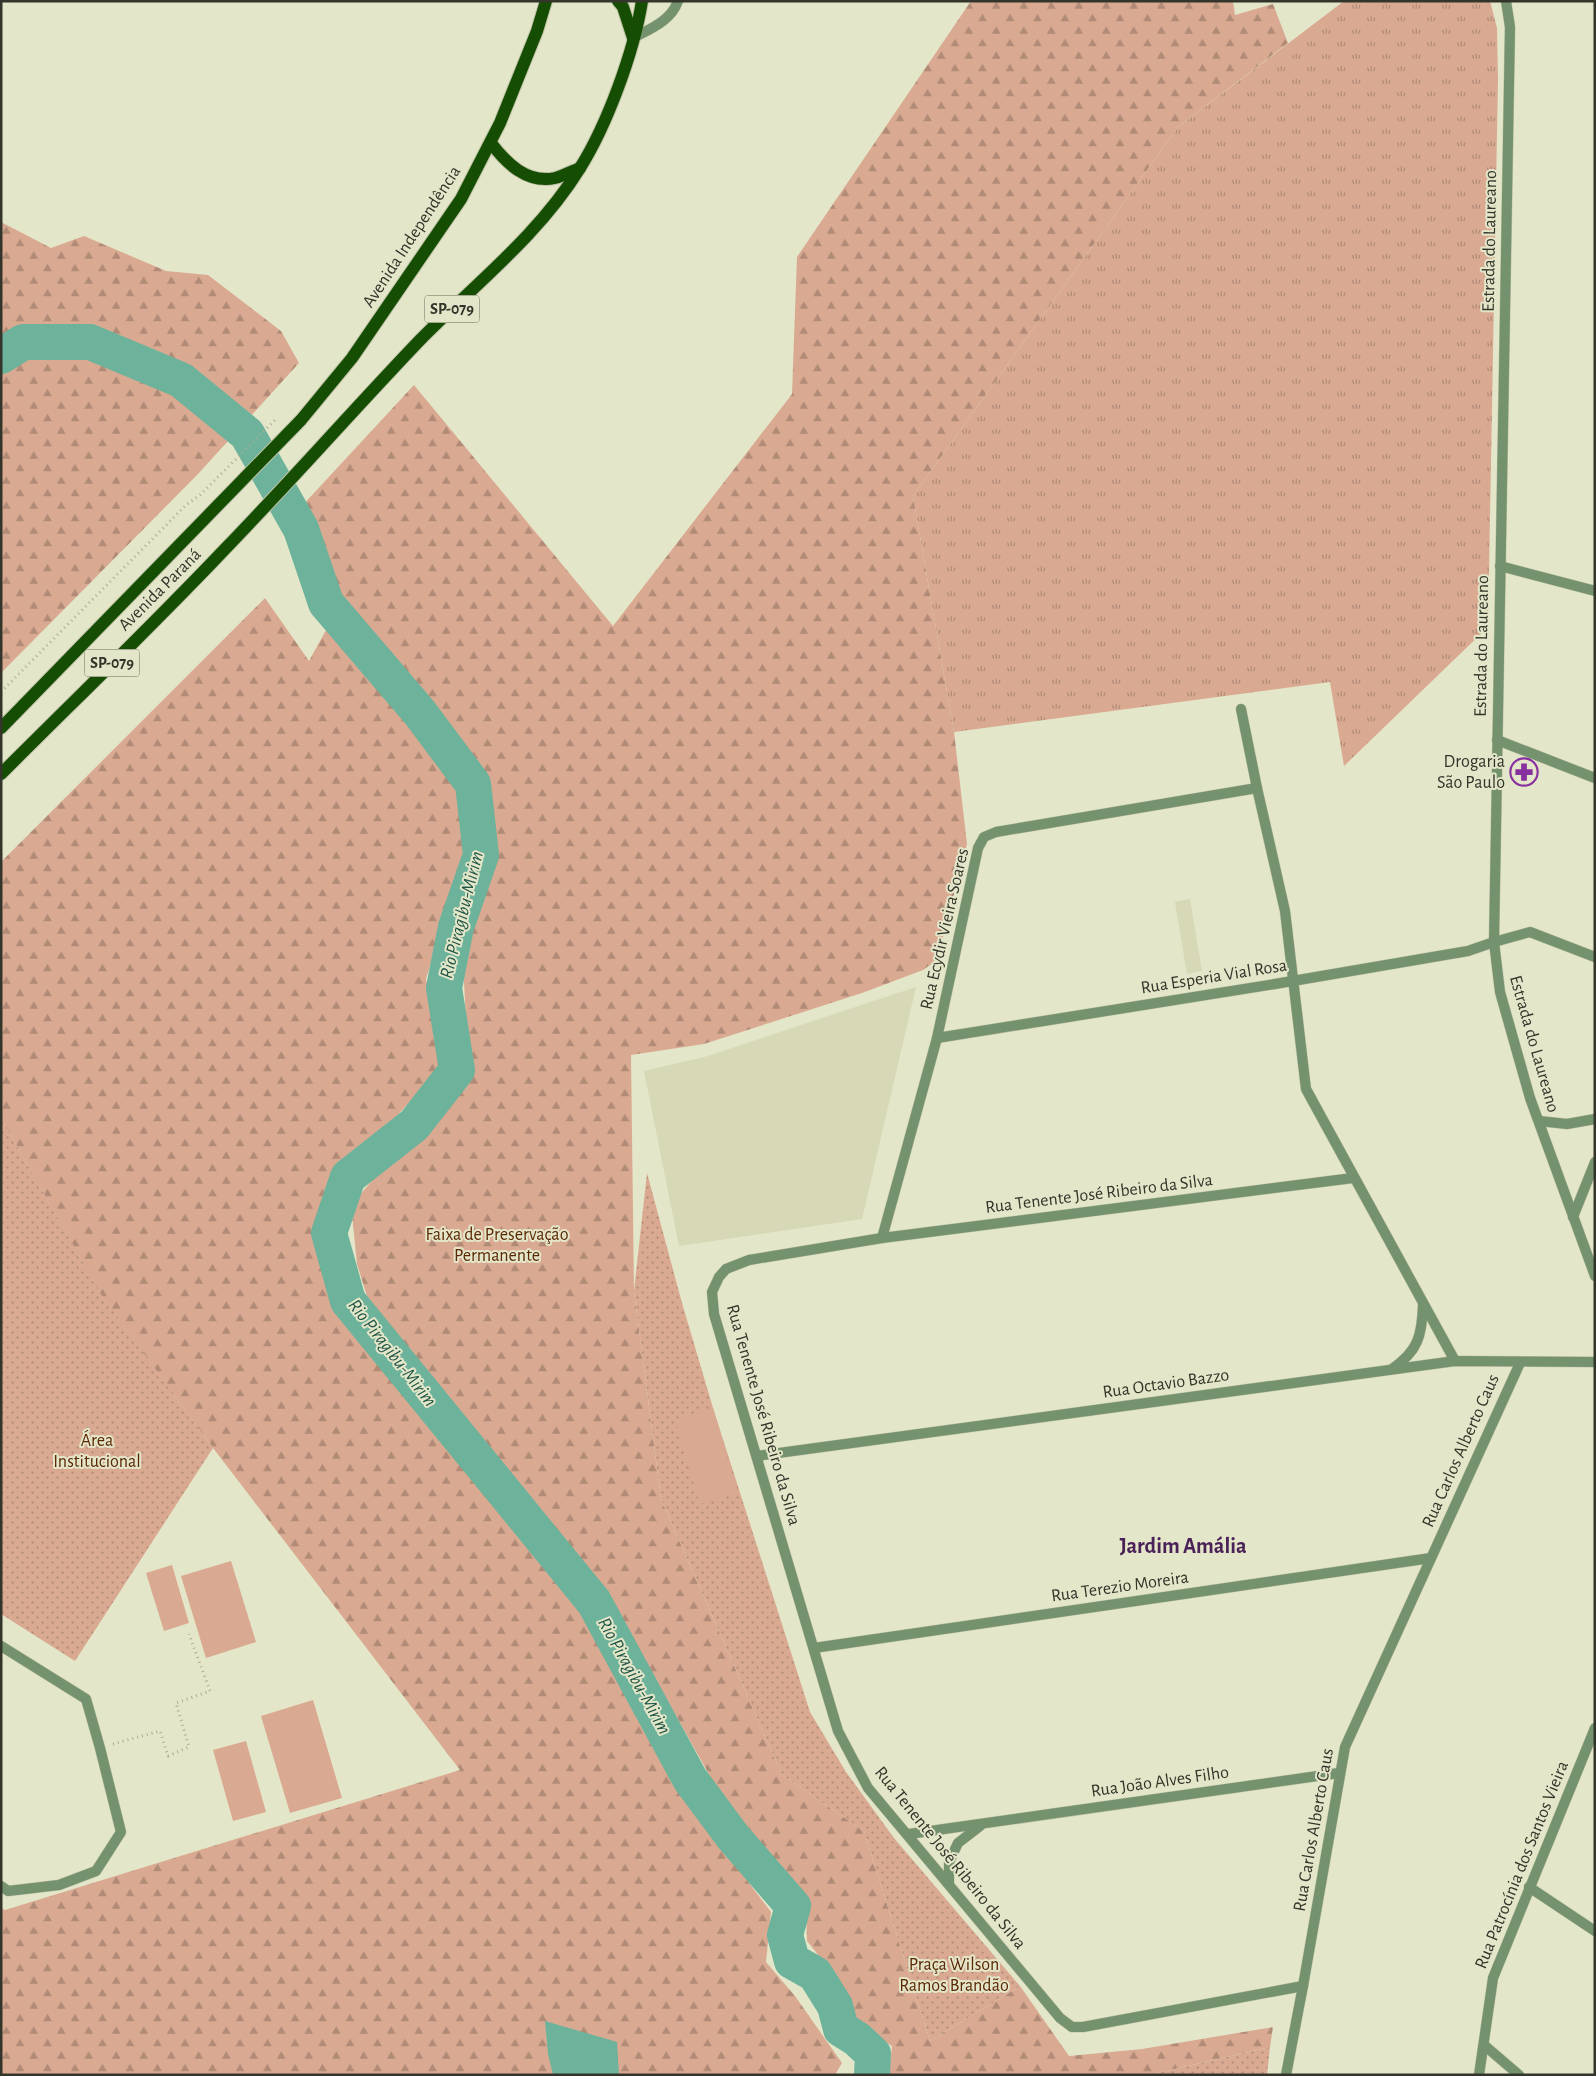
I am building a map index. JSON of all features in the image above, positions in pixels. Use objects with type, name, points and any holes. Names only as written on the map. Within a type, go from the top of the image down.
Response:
[{"type":"main road","name":"Avenida Independência","points":[[301,420],[352,358],[461,199],[491,142],[537,31],[546,1]]},
{"type":"main road","points":[[537,31],[555,1]]},
{"type":"main road","points":[[618,1],[623,7],[633,38]]},
{"type":"main road","name":"SP-079","points":[[580,167],[599,131],[620,80],[642,1]]},
{"type":"main road","points":[[491,142],[512,167],[530,177],[554,178],[580,167]]},
{"type":"main road","name":"Avenida Paraná","points":[[1,774],[224,551],[421,340],[517,247],[553,206],[580,167]]},
{"type":"main road","name":"Avenida Paraná","points":[[1,728],[301,420]]},
{"type":"street","points":[[633,38],[661,23],[676,8],[678,1]]},
{"type":"street","name":"Estrada do Laureano","points":[[1506,1],[1510,28],[1494,942],[1500,992],[1530,1098],[1595,1276]]},
{"type":"street","points":[[1500,566],[1595,591]]},
{"type":"street","points":[[1241,708],[1285,911],[1306,1089],[1353,1178],[1455,1361]]},
{"type":"street","points":[[1497,740],[1595,778]]},
{"type":"street","name":"Rua Ecydir Vieira Soares","points":[[882,1238],[937,1038],[978,848],[984,837],[996,832],[1257,788]]},
{"type":"street","name":"Rua Esperia Vial Rosa","points":[[937,1038],[1468,951],[1530,932],[1595,958]]},
{"type":"street","points":[[1539,1121],[1567,1124],[1595,1119]]},
{"type":"street","points":[[1574,1217],[1595,1162]]},
{"type":"street","name":"Rua Tenente José Ribeiro da Silva","points":[[1302,1986],[1083,2027],[1072,2027],[1060,2018],[909,1834],[868,1788],[838,1731],[758,1456],[714,1314],[712,1292],[719,1277],[726,1269],[749,1260],[882,1238],[1353,1178]]},
{"type":"street","points":[[1390,1370],[1407,1358],[1415,1348],[1423,1325],[1424,1304]]},
{"type":"street","name":"Rua Octavio Bazzo","points":[[1580,1362],[1595,1354]]},
{"type":"street","name":"Rua Octavio Bazzo","points":[[758,1456],[1455,1361],[1520,1363],[1595,1362]]},
{"type":"street","name":"Rua Carlos Alberto Caus","points":[[1286,2075],[1345,1748],[1520,1363]]},
{"type":"street","name":"Rua Terezio Moreira","points":[[814,1648],[1431,1558]]},
{"type":"street","points":[[1,1646],[86,1699],[122,1832],[96,1871],[59,1885],[8,1891],[1,1886]]},
{"type":"street","name":"Rua Patrocínia dos Santos Vieira","points":[[1479,2075],[1493,1978],[1528,1887],[1595,1728]]},
{"type":"street","name":"Rua João Alves Filho","points":[[909,1834],[1339,1773]]},
{"type":"street","name":"Rua João Alves Filho","points":[[949,1884],[949,1862],[958,1844],[973,1830],[986,1824]]},
{"type":"street","points":[[1528,1887],[1595,1930]]},
{"type":"street","points":[[1484,2045],[1519,2075]]},
{"type":"path","points":[[1,692],[186,504],[200,495],[282,413]]},
{"type":"path","points":[[100,1748],[160,1731],[168,1756],[190,1746],[176,1703],[210,1692],[189,1634]]},
{"type":"shaded area","points":[[1190,899],[1202,971],[1187,974],[1175,902]]},
{"type":"shaded area","points":[[916,987],[862,1219],[679,1246],[644,1071],[708,1056]]},
{"type":"shaded area","points":[[545,2021],[617,2042],[619,2075],[553,2075],[548,2054]]},
{"type":"green space","name":"Faixa de Preservação Permanente","points":[[971,1],[1233,1],[1235,15],[1273,4],[1288,43],[1178,127],[913,496],[954,732],[967,844],[937,960],[923,970],[862,993],[704,1044],[631,1055],[634,1291],[661,1499],[782,1775],[864,1831],[930,2041],[1020,1986],[1069,2056],[1142,2049],[1273,2027],[1270,2047],[1149,2075],[889,2075],[892,2046],[849,2019],[828,1967],[807,1941],[806,1903],[732,1812],[614,1606],[415,1358],[371,1309],[357,1264],[351,1205],[389,1161],[467,1081],[463,963],[484,884],[490,852],[491,784],[451,729],[340,596],[301,507],[414,385],[613,626],[792,394],[797,257]]},
{"type":"green space","points":[[1344,1],[1490,1],[1497,28],[1498,79],[1488,627],[1344,766],[1330,682],[954,732],[913,496],[1178,127]]},
{"type":"green space","points":[[1,222],[51,248],[84,236],[166,271],[208,275],[281,331],[299,363],[198,474],[1,673]]},
{"type":"green space","points":[[265,598],[309,661],[331,621],[415,726],[461,794],[467,854],[426,979],[444,1063],[397,1116],[336,1164],[315,1225],[327,1283],[345,1323],[581,1613],[654,1744],[693,1809],[771,1912],[766,1962],[795,1996],[842,2063],[835,2075],[1,2075],[1,1908],[5,1910],[460,1770],[213,1448],[102,1297],[1,1118],[1,862]]},
{"type":"green space","name":"Área Institucional","points":[[1,1118],[102,1296],[213,1448],[75,1661],[1,1614]]},
{"type":"green space","name":"Praça Wilson Ramos Brandão","points":[[647,1173],[713,1408],[810,1712],[846,1772],[894,1838],[1020,1986],[930,2041],[864,1831],[782,1775],[661,1499],[634,1291]]},
{"type":"green space","points":[[713,1408],[738,1492],[700,1504],[675,1420]]},
{"type":"green space","points":[[231,1561],[256,1642],[206,1658],[181,1576]]},
{"type":"green space","points":[[172,1565],[189,1623],[164,1631],[146,1573]]},
{"type":"green space","points":[[313,1700],[342,1798],[290,1813],[261,1716]]},
{"type":"green space","points":[[246,1741],[266,1812],[233,1821],[213,1750]]},
{"type":"green space","points":[[1270,2047],[1267,2075],[1149,2075]]},
{"type":"waterway","name":"Rio Piragibu-Mirim","points":[[1,356],[23,342],[90,342],[181,380],[247,434],[301,529],[326,603],[420,713],[473,784],[481,855],[456,927],[444,988],[457,1070],[414,1125],[348,1177],[329,1233],[348,1301],[594,1602],[690,1779],[733,1837],[793,1906],[785,1935],[792,1961],[815,1974],[835,2006],[841,2029],[857,2039],[873,2054],[872,2075]]},
{"type":"place","name":"Drogaria São Paulo","points":[[1524,772]]},
{"type":"district","name":"Jardim Amália","points":[[1183,1546]]}]
